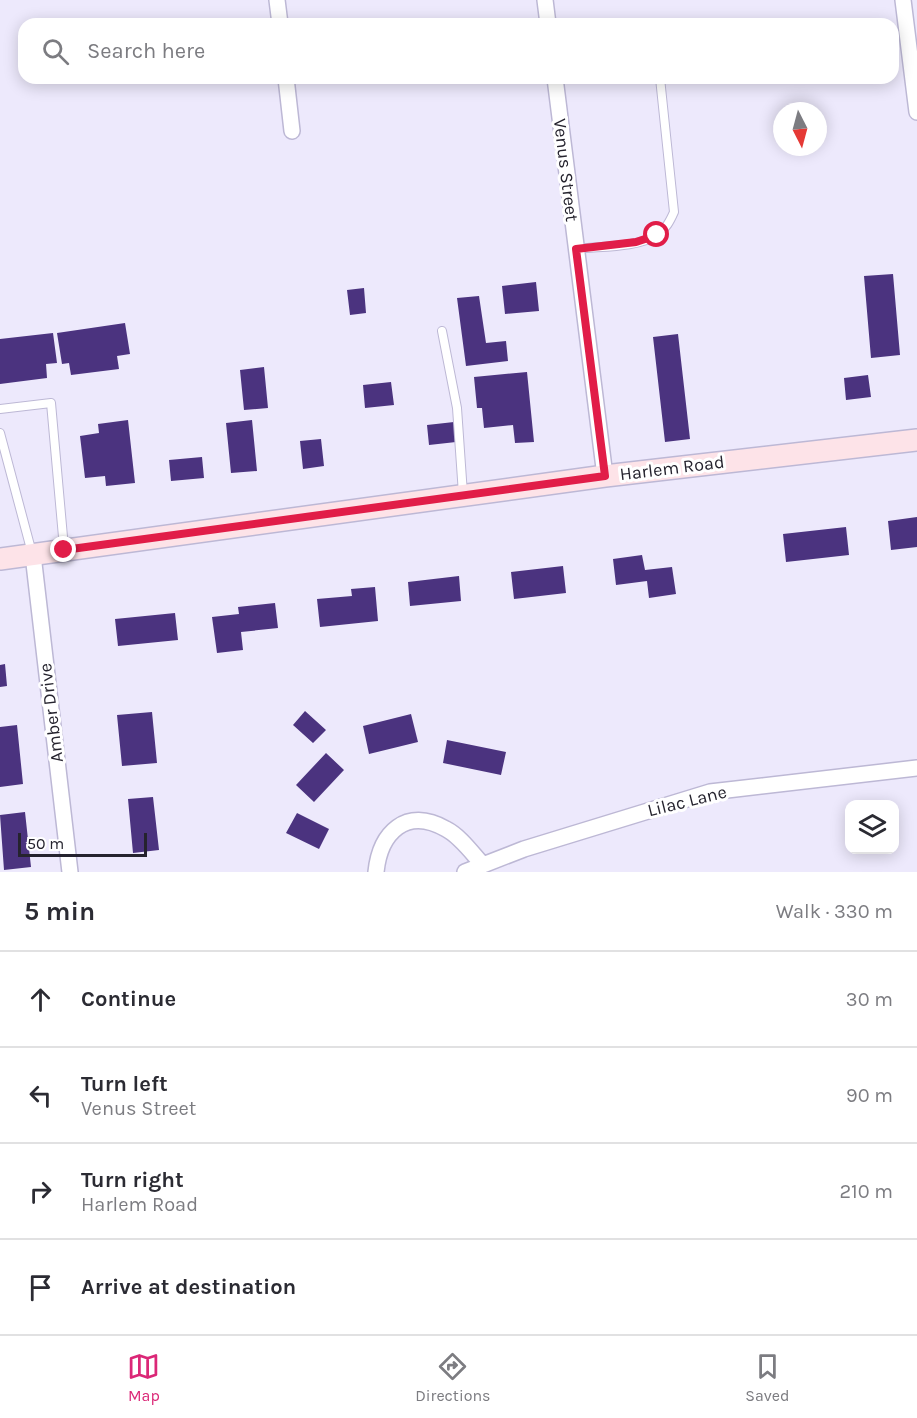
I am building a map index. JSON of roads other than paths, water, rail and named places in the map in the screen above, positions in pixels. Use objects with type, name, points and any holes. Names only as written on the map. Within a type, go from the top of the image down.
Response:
[{"type":"main road","name":"Harlem Road","points":[[0,559],[605,476],[917,440]]},
{"type":"street","points":[[277,0],[278,18]]},
{"type":"street","points":[[545,0],[547,18]]},
{"type":"street","points":[[903,0],[917,112]]},
{"type":"street","points":[[287,84],[292,131]]},
{"type":"street","name":"Venus Street","points":[[556,84],[605,476]]},
{"type":"street","name":"Amber Drive","points":[[33,555],[70,872]]},
{"type":"street","name":"Lilac Lane","points":[[465,872],[524,849],[710,792],[917,768]]},
{"type":"street","points":[[376,872],[383,842],[393,828],[408,822],[429,821],[448,830],[483,865]]},
{"type":"lane","points":[[576,249],[636,242],[657,235],[667,226],[674,212],[661,84]]},
{"type":"lane","points":[[442,331],[457,408],[463,495]]},
{"type":"lane","points":[[0,409],[51,403],[64,550]]},
{"type":"lane","points":[[0,433],[33,555]]}]
